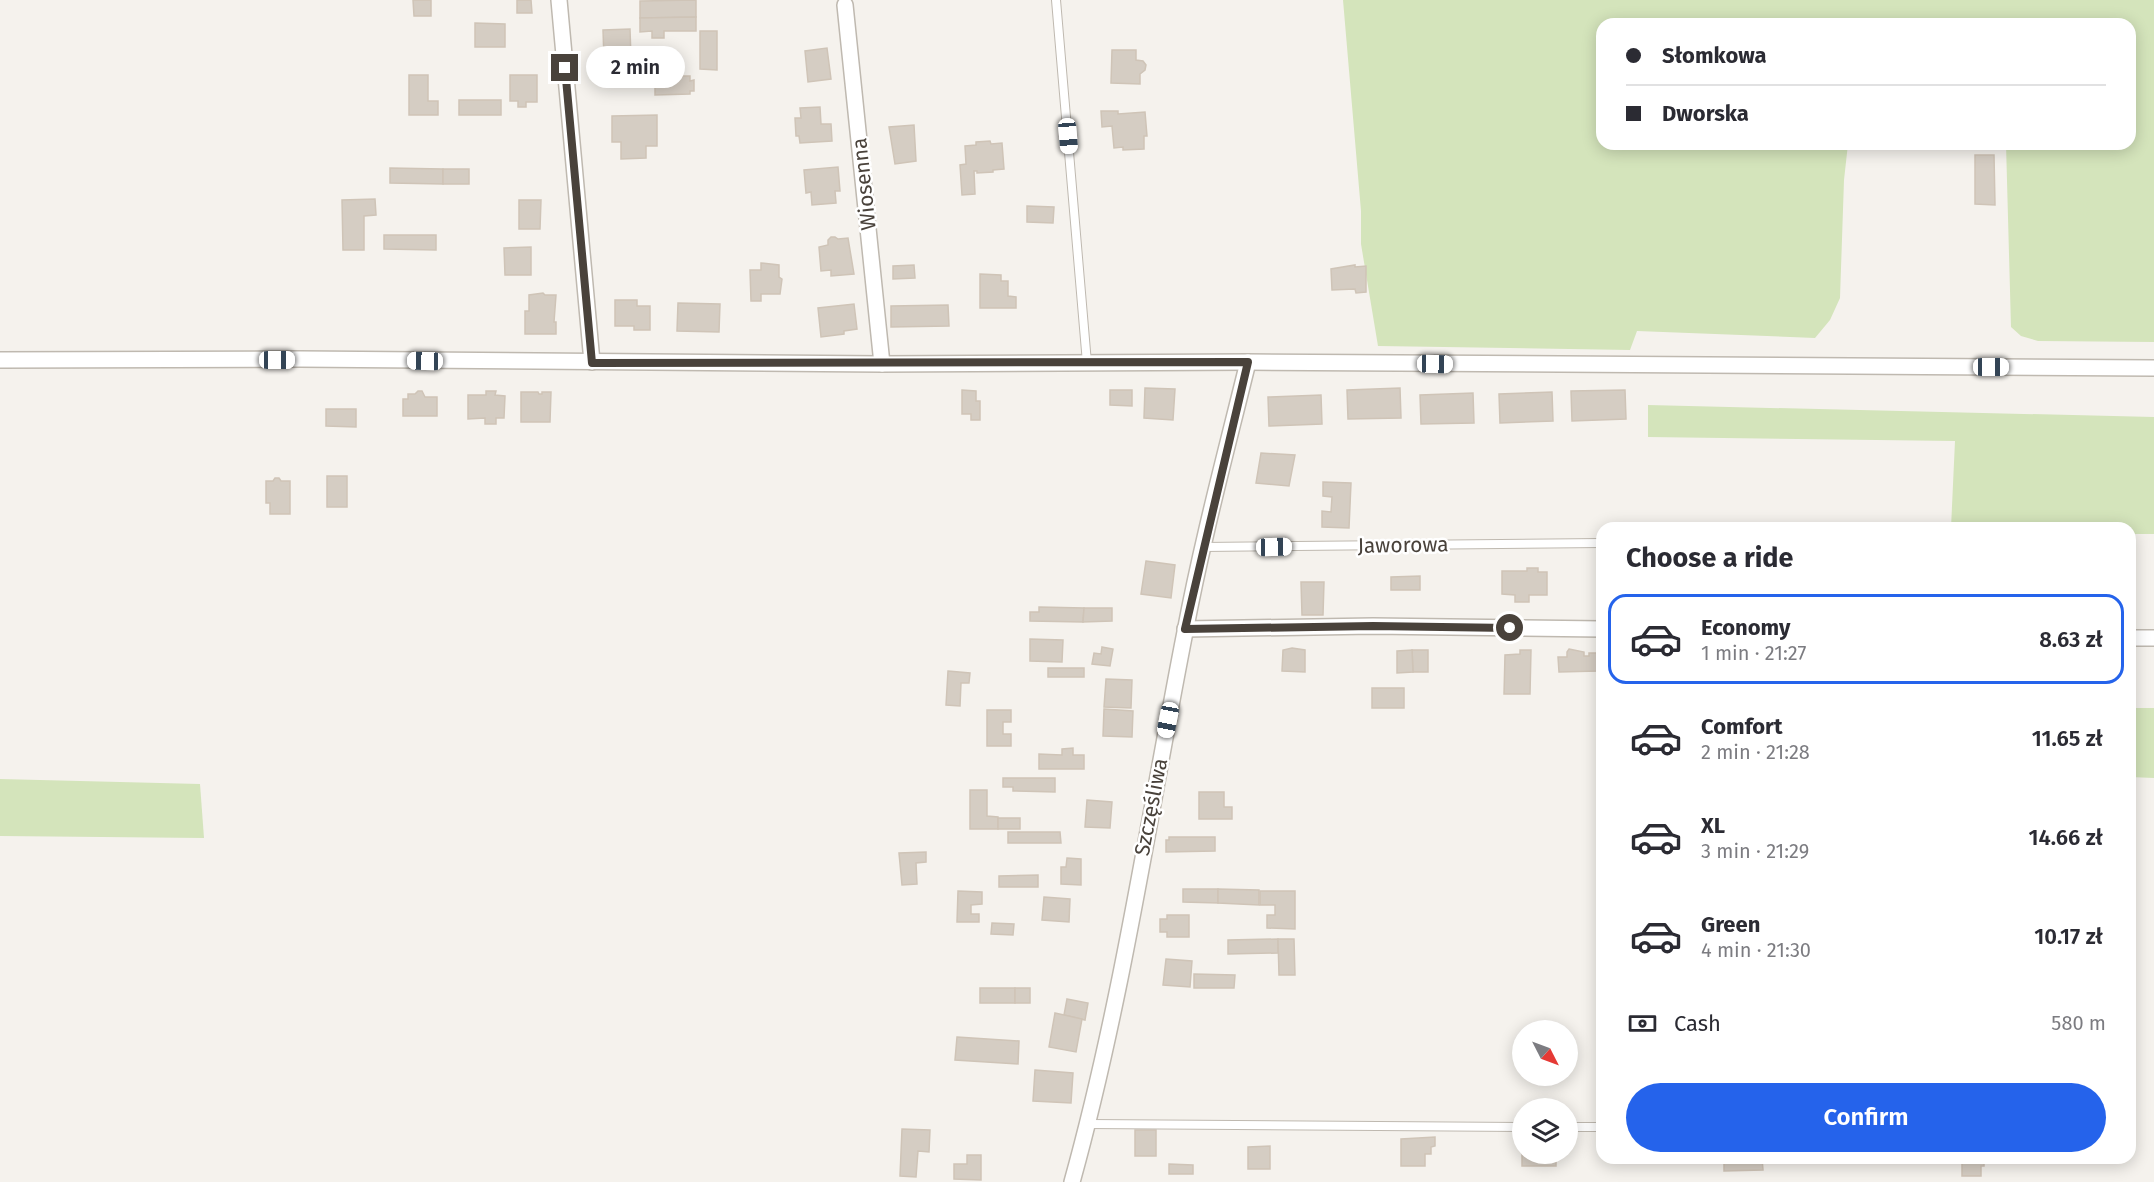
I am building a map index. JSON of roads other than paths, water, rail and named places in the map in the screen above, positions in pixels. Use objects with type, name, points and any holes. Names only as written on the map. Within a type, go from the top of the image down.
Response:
[{"type":"street","points":[[559,0],[592,363]]},
{"type":"street","name":"Wiosenna","points":[[845,5],[882,364]]},
{"type":"street","points":[[0,360],[300,359],[882,364],[1248,362],[2154,368]]},
{"type":"street","name":"Szczęśliwa","points":[[1072,1182],[1088,1124],[1112,1018],[1185,629],[1248,362]]},
{"type":"street","points":[[1185,629],[1373,626],[1596,628]]},
{"type":"street","points":[[2136,638],[2154,639]]},
{"type":"lane","points":[[1056,0],[1088,363]]},
{"type":"lane","name":"Jaworowa","points":[[1203,547],[1596,543]]},
{"type":"lane","points":[[1088,1124],[1512,1127]]},
{"type":"lane","points":[[1578,1127],[1596,1127]]}]
